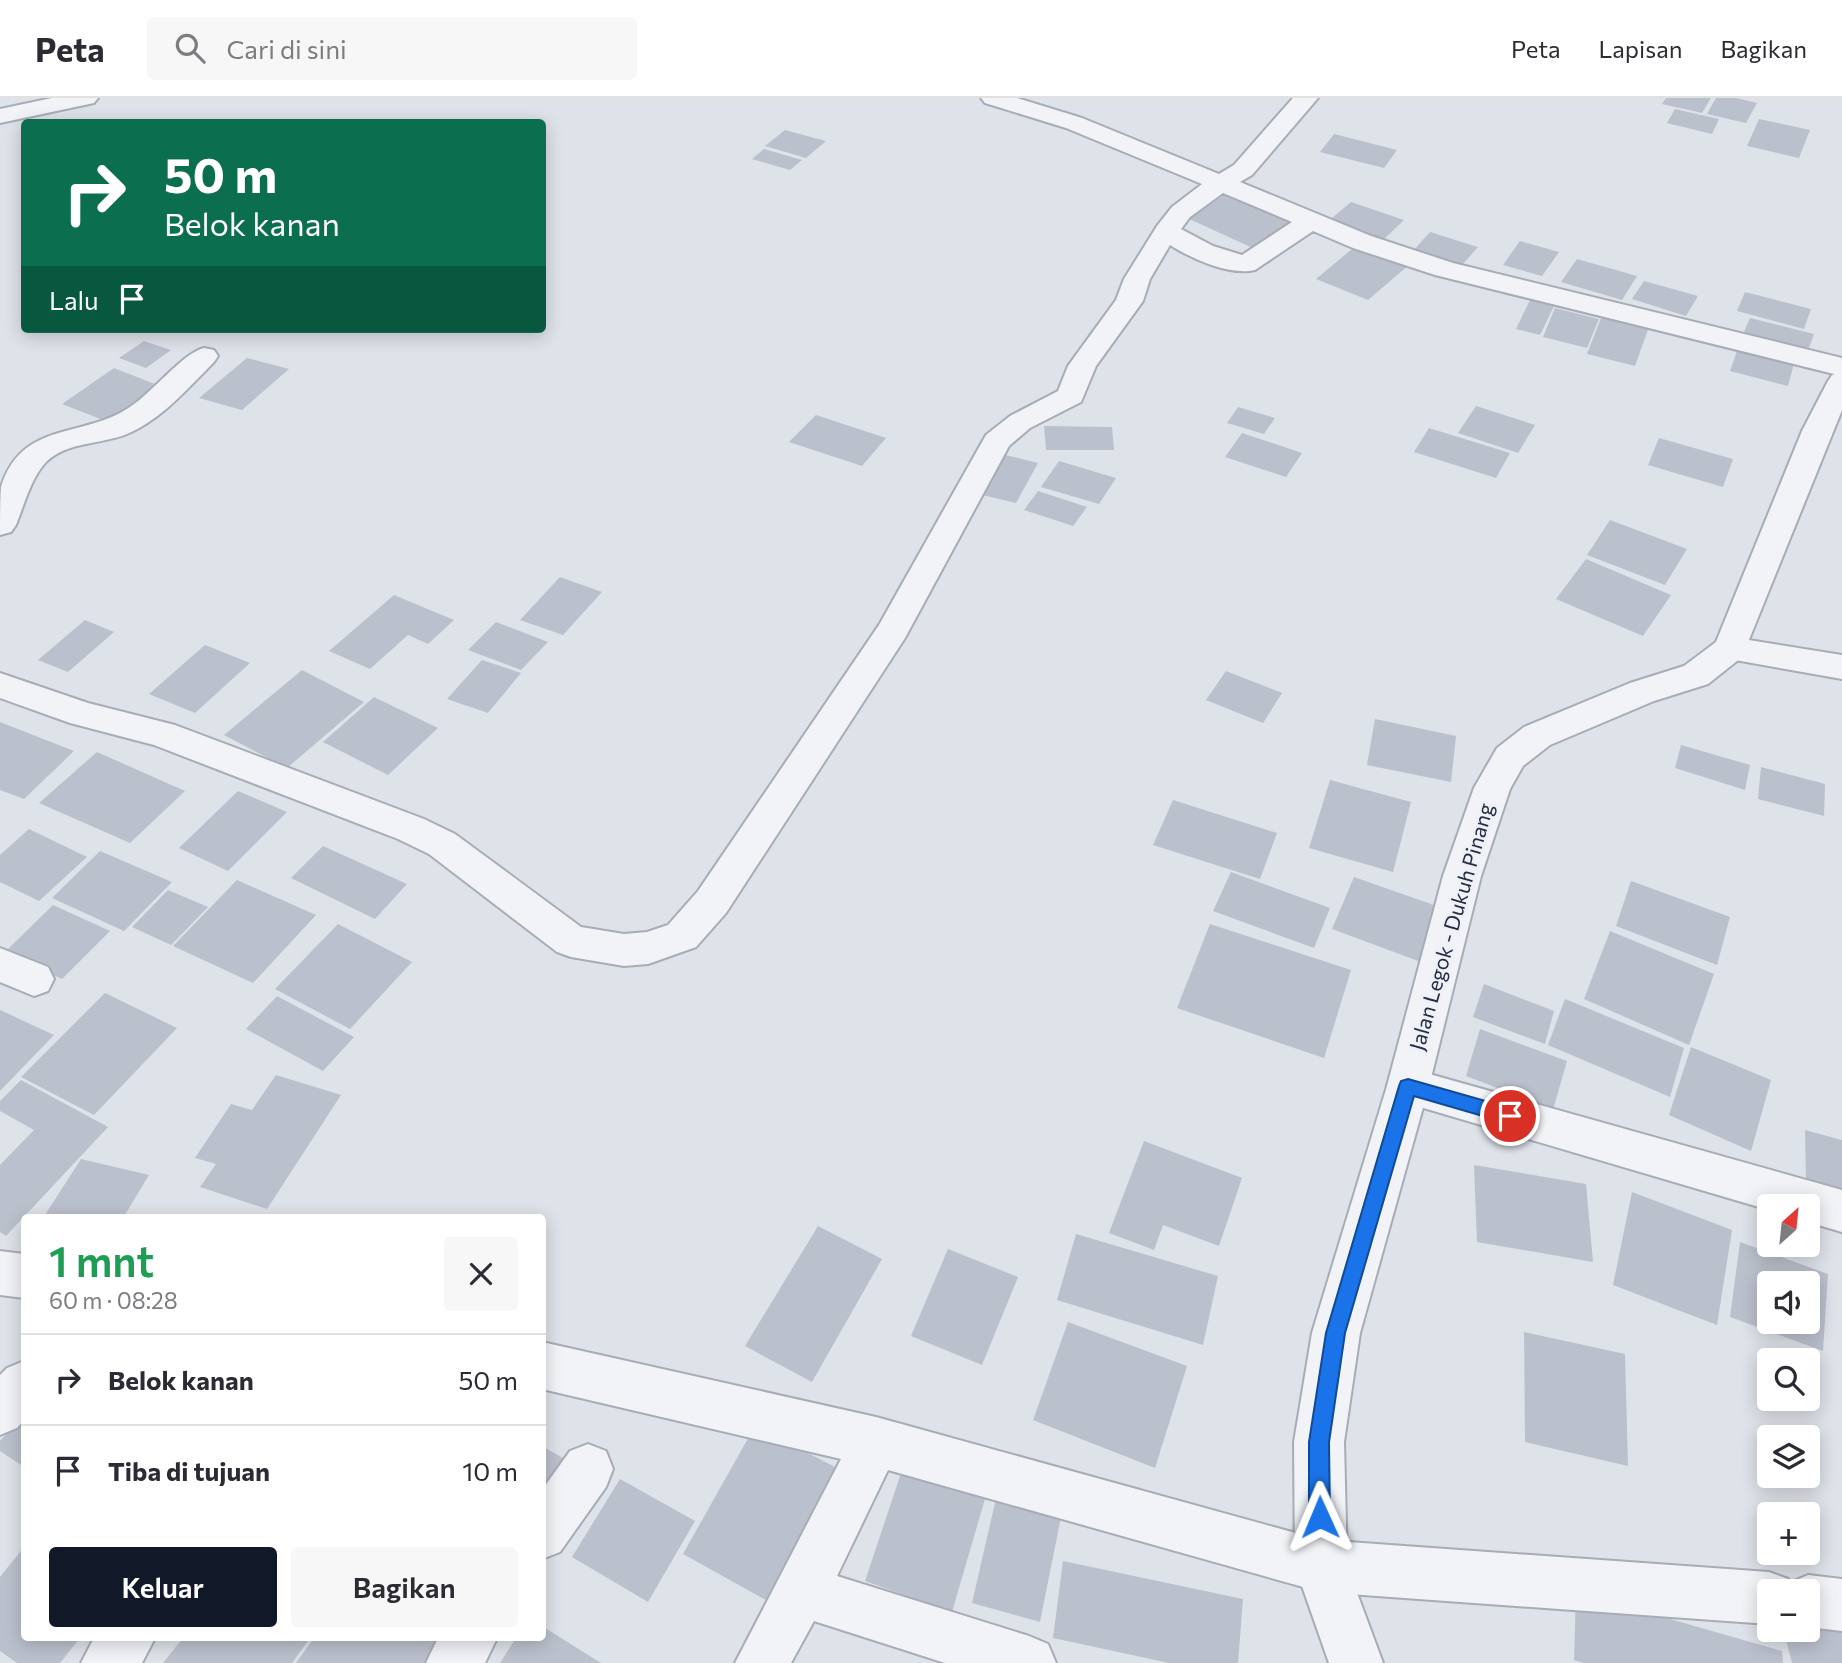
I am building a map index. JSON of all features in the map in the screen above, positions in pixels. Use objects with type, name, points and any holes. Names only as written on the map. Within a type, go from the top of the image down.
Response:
[{"type":"street","points":[[0,117],[86,98]]},
{"type":"street","points":[[993,98],[1074,123],[1311,221],[1444,269],[1842,367]]},
{"type":"street","points":[[0,685],[82,714],[162,734],[411,829],[442,844],[571,942],[624,950],[648,948],[682,936],[712,902],[894,629],[997,441],[1020,422],[1071,396],[1082,366],[1129,302],[1137,279],[1166,230],[1181,212],[1242,170],[1306,98]]},
{"type":"street","points":[[1166,230],[1176,239],[1217,256],[1246,264],[1311,221]]},
{"type":"street","points":[[0,525],[33,457],[44,448],[99,434],[135,418],[149,409],[204,356]]},
{"type":"street","points":[[1842,381],[1817,431],[1730,649],[1842,667]]},
{"type":"street","name":"Jalan Legok - Dukuh Pinang","points":[[1356,1663],[1321,1566],[1319,1442],[1336,1333],[1408,1086],[1462,876],[1492,789],[1510,757],[1537,736],[1642,692],[1696,675],[1730,649]]},
{"type":"street","points":[[1408,1086],[1842,1211]]},
{"type":"street","points":[[0,1273],[21,1276]]},
{"type":"street","points":[[546,1366],[876,1442],[1321,1566],[1757,1597]]},
{"type":"street","points":[[0,1411],[21,1388]]},
{"type":"street","points":[[762,1663],[802,1591],[876,1442]]},
{"type":"street","points":[[546,1528],[588,1469]]},
{"type":"street","points":[[802,1591],[1029,1663]]},
{"type":"street","points":[[1820,1602],[1842,1605]]},
{"type":"street","points":[[108,1663],[126,1641]]},
{"type":"street","points":[[453,1663],[468,1641]]},
{"type":"building","points":[[1666,98],[1711,98],[1702,113],[1662,104]]},
{"type":"building","points":[[1716,98],[1736,98],[1757,103],[1746,123],[1707,114]]},
{"type":"building","points":[[1675,109],[1719,119],[1712,134],[1667,123]]},
{"type":"building","points":[[1759,119],[1810,130],[1799,158],[1747,146]]},
{"type":"building","points":[[785,130],[826,141],[806,158],[765,146]]},
{"type":"building","points":[[1334,134],[1397,150],[1384,168],[1320,152]]},
{"type":"building","points":[[764,149],[802,160],[790,170],[752,159]]},
{"type":"building","points":[[1226,194],[1293,224],[1255,249],[1187,218]]},
{"type":"building","points":[[1351,202],[1404,220],[1380,243],[1325,224]]},
{"type":"building","points":[[1430,232],[1478,247],[1461,266],[1414,250]]},
{"type":"building","points":[[1520,241],[1559,252],[1542,276],[1503,265]]},
{"type":"building","points":[[1358,244],[1410,264],[1368,300],[1316,279]]},
{"type":"building","points":[[1577,259],[1637,276],[1622,300],[1561,282]]},
{"type":"building","points":[[1644,281],[1698,296],[1686,316],[1632,299]]},
{"type":"building","points":[[1745,292],[1811,309],[1804,329],[1737,311]]},
{"type":"building","points":[[1530,300],[1554,306],[1540,335],[1516,329]]},
{"type":"building","points":[[1555,308],[1599,319],[1587,348],[1543,337]]},
{"type":"building","points":[[1603,313],[1650,324],[1635,366],[1587,354]]},
{"type":"building","points":[[1750,318],[1814,334],[1806,356],[1741,339]]},
{"type":"building","points":[[144,341],[171,350],[146,368],[119,358]]},
{"type":"building","points":[[1739,345],[1795,360],[1788,386],[1730,371]]},
{"type":"building","points":[[247,358],[289,369],[242,410],[199,398]]},
{"type":"building","points":[[114,368],[160,386],[108,422],[62,404]]},
{"type":"building","points":[[1476,406],[1535,425],[1518,453],[1458,433]]},
{"type":"building","points":[[1238,407],[1275,418],[1264,434],[1227,423]]},
{"type":"building","points":[[816,415],[886,438],[862,466],[789,442]]},
{"type":"building","points":[[1044,426],[1112,427],[1114,450],[1046,450]]},
{"type":"building","points":[[1429,428],[1510,453],[1496,478],[1414,452]]},
{"type":"building","points":[[1242,433],[1302,453],[1286,477],[1225,457]]},
{"type":"building","points":[[1659,438],[1733,459],[1723,487],[1648,465]]},
{"type":"building","points":[[993,452],[1038,463],[1016,503],[970,492]]},
{"type":"building","points":[[1059,461],[1116,478],[1099,504],[1041,487]]},
{"type":"building","points":[[1038,491],[1087,507],[1073,526],[1024,510]]},
{"type":"building","points":[[1610,520],[1687,549],[1665,585],[1587,555]]},
{"type":"building","points":[[1586,559],[1671,595],[1643,636],[1556,599]]},
{"type":"building","points":[[560,577],[602,592],[563,635],[520,620]]},
{"type":"building","points":[[394,595],[454,620],[428,644],[408,635],[370,669],[329,651]]},
{"type":"building","points":[[85,620],[114,632],[68,672],[38,660]]},
{"type":"building","points":[[496,622],[548,642],[521,670],[468,650]]},
{"type":"building","points":[[205,645],[250,663],[195,713],[149,694]]},
{"type":"building","points":[[482,660],[521,673],[488,713],[447,699]]},
{"type":"building","points":[[302,670],[364,702],[287,768],[224,735]]},
{"type":"building","points":[[1226,671],[1282,693],[1263,723],[1206,700]]},
{"type":"building","points":[[374,697],[438,728],[388,775],[323,742]]},
{"type":"building","points":[[1375,719],[1456,736],[1451,782],[1367,765]]},
{"type":"building","points":[[0,722],[74,751],[24,799],[0,790]]},
{"type":"building","points":[[1681,745],[1750,765],[1745,790],[1675,768]]},
{"type":"building","points":[[97,752],[185,791],[130,843],[39,803]]},
{"type":"building","points":[[1761,767],[1825,784],[1824,816],[1758,799]]},
{"type":"building","points":[[1330,780],[1411,802],[1393,872],[1309,848]]},
{"type":"building","points":[[238,791],[287,812],[228,871],[179,848]]},
{"type":"building","points":[[1173,800],[1277,833],[1260,879],[1153,845]]},
{"type":"building","points":[[29,829],[87,857],[39,901],[0,882],[0,855]]},
{"type":"building","points":[[323,846],[407,884],[375,919],[291,878]]},
{"type":"building","points":[[100,851],[172,882],[124,931],[52,898]]},
{"type":"building","points":[[1231,872],[1330,908],[1314,948],[1213,911]]},
{"type":"building","points":[[1354,877],[1448,910],[1429,965],[1332,929]]},
{"type":"building","points":[[237,880],[316,915],[253,983],[173,946]]},
{"type":"building","points":[[1631,881],[1730,917],[1717,965],[1616,926]]},
{"type":"building","points":[[168,890],[208,907],[171,945],[132,927]]},
{"type":"building","points":[[53,905],[110,931],[62,979],[4,953]]},
{"type":"building","points":[[338,924],[412,962],[350,1029],[275,989]]},
{"type":"building","points":[[1210,924],[1351,970],[1324,1058],[1177,1008]]},
{"type":"building","points":[[1610,931],[1714,974],[1689,1045],[1584,999]]},
{"type":"building","points":[[1484,984],[1554,1011],[1545,1044],[1473,1017]]},
{"type":"building","points":[[105,993],[177,1028],[94,1115],[21,1077]]},
{"type":"building","points":[[277,996],[354,1037],[323,1071],[246,1029]]},
{"type":"building","points":[[1565,999],[1684,1048],[1670,1097],[1548,1045]]},
{"type":"building","points":[[0,1010],[54,1035],[0,1091]]},
{"type":"building","points":[[1480,1029],[1567,1061],[1553,1110],[1512,1108],[1516,1095],[1466,1076]]},
{"type":"building","points":[[1691,1047],[1771,1080],[1751,1151],[1669,1115]]},
{"type":"building","points":[[276,1075],[341,1095],[267,1209],[200,1187],[216,1164],[195,1158],[231,1104],[252,1110]]},
{"type":"building","points":[[21,1080],[108,1127],[27,1214],[21,1214],[21,1220],[6,1236],[0,1232],[0,1165],[34,1130],[0,1111],[0,1101]]},
{"type":"building","points":[[1805,1130],[1842,1140],[1842,1191],[1806,1181]]},
{"type":"building","points":[[1144,1141],[1242,1178],[1219,1246],[1163,1225],[1154,1250],[1109,1233]]},
{"type":"building","points":[[81,1159],[149,1175],[125,1214],[46,1214]]},
{"type":"building","points":[[1474,1165],[1586,1184],[1593,1262],[1477,1242]]},
{"type":"building","points":[[1632,1192],[1732,1230],[1717,1325],[1613,1285]]},
{"type":"building","points":[[818,1226],[882,1259],[812,1382],[745,1346]]},
{"type":"building","points":[[1076,1234],[1218,1276],[1203,1345],[1057,1300]]},
{"type":"building","points":[[1740,1242],[1757,1248],[1757,1257],[1781,1257],[1820,1271],[1757,1271],[1757,1327],[1730,1317]]},
{"type":"building","points":[[948,1249],[1018,1277],[982,1365],[911,1336]]},
{"type":"building","points":[[1820,1271],[1828,1274],[1823,1351],[1776,1334],[1820,1334]]},
{"type":"building","points":[[1068,1322],[1187,1366],[1155,1468],[1033,1420]]},
{"type":"building","points":[[1524,1332],[1625,1354],[1628,1466],[1525,1442]]},
{"type":"building","points":[[21,1417],[21,1465],[0,1451],[0,1441]]},
{"type":"building","points":[[755,1426],[835,1467],[766,1600],[683,1554]]},
{"type":"building","points":[[546,1448],[582,1469],[546,1521]]},
{"type":"building","points":[[902,1470],[985,1499],[952,1612],[865,1581]]},
{"type":"building","points":[[620,1479],[695,1521],[648,1602],[572,1557]]},
{"type":"building","points":[[997,1494],[1062,1512],[1040,1622],[972,1603]]},
{"type":"building","points":[[21,1551],[21,1641],[78,1641],[60,1663],[17,1663],[0,1651],[0,1577]]},
{"type":"building","points":[[1063,1561],[1243,1599],[1238,1663],[1169,1663],[1053,1638]]},
{"type":"building","points":[[1576,1592],[1782,1651],[1783,1663],[1584,1663],[1574,1660]]},
{"type":"building","points":[[1820,1621],[1842,1623],[1842,1663],[1792,1663],[1786,1642],[1820,1642]]},
{"type":"building","points":[[546,1629],[601,1663],[500,1663],[514,1641],[546,1641]]},
{"type":"building","points":[[181,1641],[308,1641],[292,1663],[163,1663]]},
{"type":"building","points":[[312,1641],[454,1641],[439,1663],[296,1663]]},
{"type":"route","points":[[1320,1517],[1319,1442],[1336,1333],[1408,1086],[1510,1116]]}]
